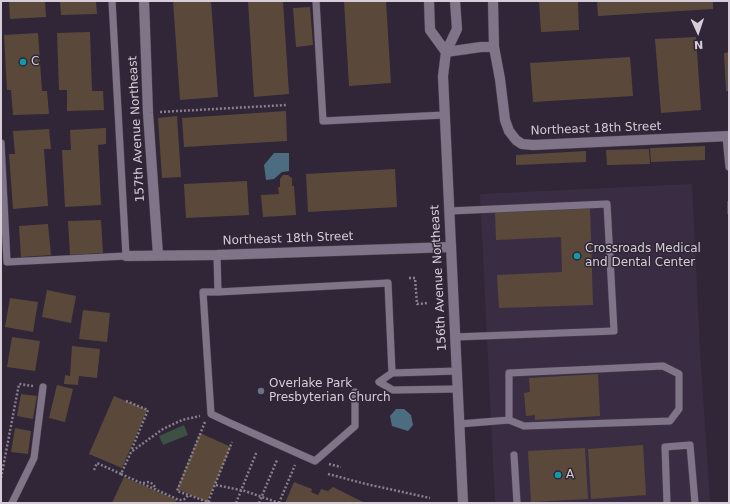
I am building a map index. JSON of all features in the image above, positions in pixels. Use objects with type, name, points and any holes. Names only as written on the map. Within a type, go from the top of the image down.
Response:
[{"type":"street","name":"157th Avenue Northeast","points":[[144,1],[148,113],[158,255]]},
{"type":"street","points":[[429,1],[430,30],[446,52],[481,47],[494,47]]},
{"type":"street","name":"156th Avenue Northeast","points":[[455,1],[457,29],[446,52],[443,76],[463,503]]},
{"type":"street","name":"Northeast 18th Street","points":[[493,1],[494,47],[505,120],[509,131],[516,140],[522,144],[533,145],[727,137]]},
{"type":"street","name":"Northeast 18th Street","points":[[126,256],[217,255],[451,247]]},
{"type":"lane","points":[[1,143],[7,262],[126,256],[112,1]]},
{"type":"lane","points":[[316,1],[323,121],[444,115]]},
{"type":"lane","points":[[727,137],[729,167]]},
{"type":"lane","points":[[449,211],[607,204],[614,331],[455,337]]},
{"type":"lane","points":[[217,255],[218,292]]},
{"type":"lane","points":[[355,392],[355,426],[316,461],[211,414],[203,292],[388,283],[392,373]]},
{"type":"lane","points":[[459,424],[509,420],[524,426],[670,420],[679,409],[679,374],[663,366],[509,373],[509,420]]},
{"type":"lane","points":[[456,371],[392,373],[379,382],[393,390],[458,389]]},
{"type":"lane","points":[[12,503],[34,458],[43,387]]},
{"type":"lane","points":[[667,503],[665,447],[690,445],[694,503]]},
{"type":"lane","points":[[514,455],[517,503]]},
{"type":"path","points":[[148,113],[287,104]]},
{"type":"path","points":[[409,278],[415,278],[417,304],[428,303]]},
{"type":"path","points":[[1,478],[19,384],[43,387]]},
{"type":"path","points":[[121,474],[148,410],[126,400]]},
{"type":"path","points":[[131,452],[163,429],[182,420],[211,414]]},
{"type":"path","points":[[174,498],[204,423],[211,414]]},
{"type":"path","points":[[177,491],[209,503],[232,442]]},
{"type":"path","points":[[236,503],[258,451]]},
{"type":"path","points":[[259,503],[277,460]]},
{"type":"path","points":[[94,470],[96,463],[156,489],[179,502],[184,500],[188,495]]},
{"type":"path","points":[[216,485],[241,490],[279,503],[295,465]]},
{"type":"path","points":[[328,474],[430,498]]},
{"type":"shaded area","points":[[692,184],[700,349],[710,503],[495,503],[480,194]]},
{"type":"green space","points":[[184,425],[188,435],[163,445],[159,436]]},
{"type":"water","points":[[274,153],[289,153],[289,171],[282,172],[274,179],[266,180],[264,165]]},
{"type":"water","points":[[396,409],[404,409],[411,415],[413,425],[408,431],[392,426],[390,416]]},
{"type":"building","points":[[9,1],[45,1],[46,17],[10,19]]},
{"type":"building","points":[[60,1],[96,1],[97,14],[61,15]]},
{"type":"building","points":[[173,1],[211,1],[218,97],[180,100]]},
{"type":"building","points":[[248,1],[283,1],[289,94],[254,97]]},
{"type":"building","points":[[344,1],[386,1],[391,83],[349,86]]},
{"type":"building","points":[[539,1],[578,1],[579,30],[541,32]]},
{"type":"building","points":[[597,1],[713,1],[713,9],[598,16]]},
{"type":"building","points":[[310,7],[313,45],[296,47],[293,8]]},
{"type":"building","points":[[90,32],[92,91],[103,91],[104,110],[67,111],[67,90],[59,90],[57,33]]},
{"type":"building","name":"C","points":[[38,33],[42,91],[47,91],[49,114],[13,115],[11,90],[7,90],[4,35]]},
{"type":"building","points":[[696,37],[701,110],[661,113],[655,39]]},
{"type":"building","points":[[729,52],[729,91],[726,91],[724,53]]},
{"type":"building","points":[[630,57],[633,96],[533,102],[530,63]]},
{"type":"building","points":[[286,111],[287,141],[184,147],[182,118]]},
{"type":"building","points":[[177,116],[181,177],[162,178],[158,118]]},
{"type":"building","points":[[106,128],[106,144],[98,145],[101,205],[65,207],[62,150],[71,150],[70,130]]},
{"type":"building","points":[[49,129],[51,149],[44,149],[48,206],[13,209],[9,154],[15,154],[13,131]]},
{"type":"building","points":[[705,146],[705,160],[651,162],[650,148]]},
{"type":"building","points":[[649,149],[650,164],[607,165],[606,150]]},
{"type":"building","points":[[586,151],[586,162],[516,165],[516,155]]},
{"type":"building","points":[[395,169],[397,207],[308,212],[306,174]]},
{"type":"building","points":[[283,175],[288,175],[292,178],[296,215],[263,217],[261,195],[279,194],[278,187],[280,187],[280,179]]},
{"type":"building","points":[[247,181],[249,215],[186,218],[184,184]]},
{"type":"building","points":[[727,201],[729,201],[729,214],[727,214]]},
{"type":"building","name":"Crossroads Medical and Dental Center","points":[[590,207],[593,305],[499,308],[497,275],[562,272],[561,237],[496,240],[495,211]]},
{"type":"building","points":[[101,220],[103,253],[70,255],[68,221]]},
{"type":"building","points":[[48,224],[51,255],[21,257],[19,226]]},
{"type":"building","points":[[47,290],[76,296],[71,323],[42,317]]},
{"type":"building","points":[[10,298],[38,302],[33,332],[5,327]]},
{"type":"building","points":[[83,310],[110,313],[107,342],[79,339]]},
{"type":"building","points":[[12,337],[40,341],[35,371],[7,367]]},
{"type":"building","points":[[72,346],[100,349],[97,378],[79,376],[78,385],[64,384],[65,375],[70,376]]},
{"type":"building","points":[[598,374],[600,416],[535,420],[535,415],[526,416],[524,393],[530,392],[529,378]]},
{"type":"building","points":[[57,385],[73,389],[65,422],[49,418]]},
{"type":"building","points":[[21,394],[37,396],[33,419],[17,416]]},
{"type":"building","points":[[114,396],[147,410],[122,468],[89,454]]},
{"type":"building","points":[[15,428],[31,431],[28,454],[11,452]]},
{"type":"building","points":[[200,433],[231,447],[207,502],[177,489]]},
{"type":"building","points":[[643,445],[646,495],[591,499],[588,449]]},
{"type":"building","name":"A","points":[[585,448],[588,499],[531,502],[528,451]]},
{"type":"building","points":[[124,477],[177,500],[175,503],[112,503]]},
{"type":"building","points":[[294,482],[312,489],[311,492],[318,495],[321,489],[328,491],[333,487],[365,503],[285,503]]},
{"type":"place","name":"C","points":[[23,62]]},
{"type":"place","name":"Crossroads Medical and Dental Center","points":[[577,256]]},
{"type":"place","name":"Overlake Park Presbyterian Church","points":[[261,391]]},
{"type":"place","name":"A","points":[[558,475]]}]
